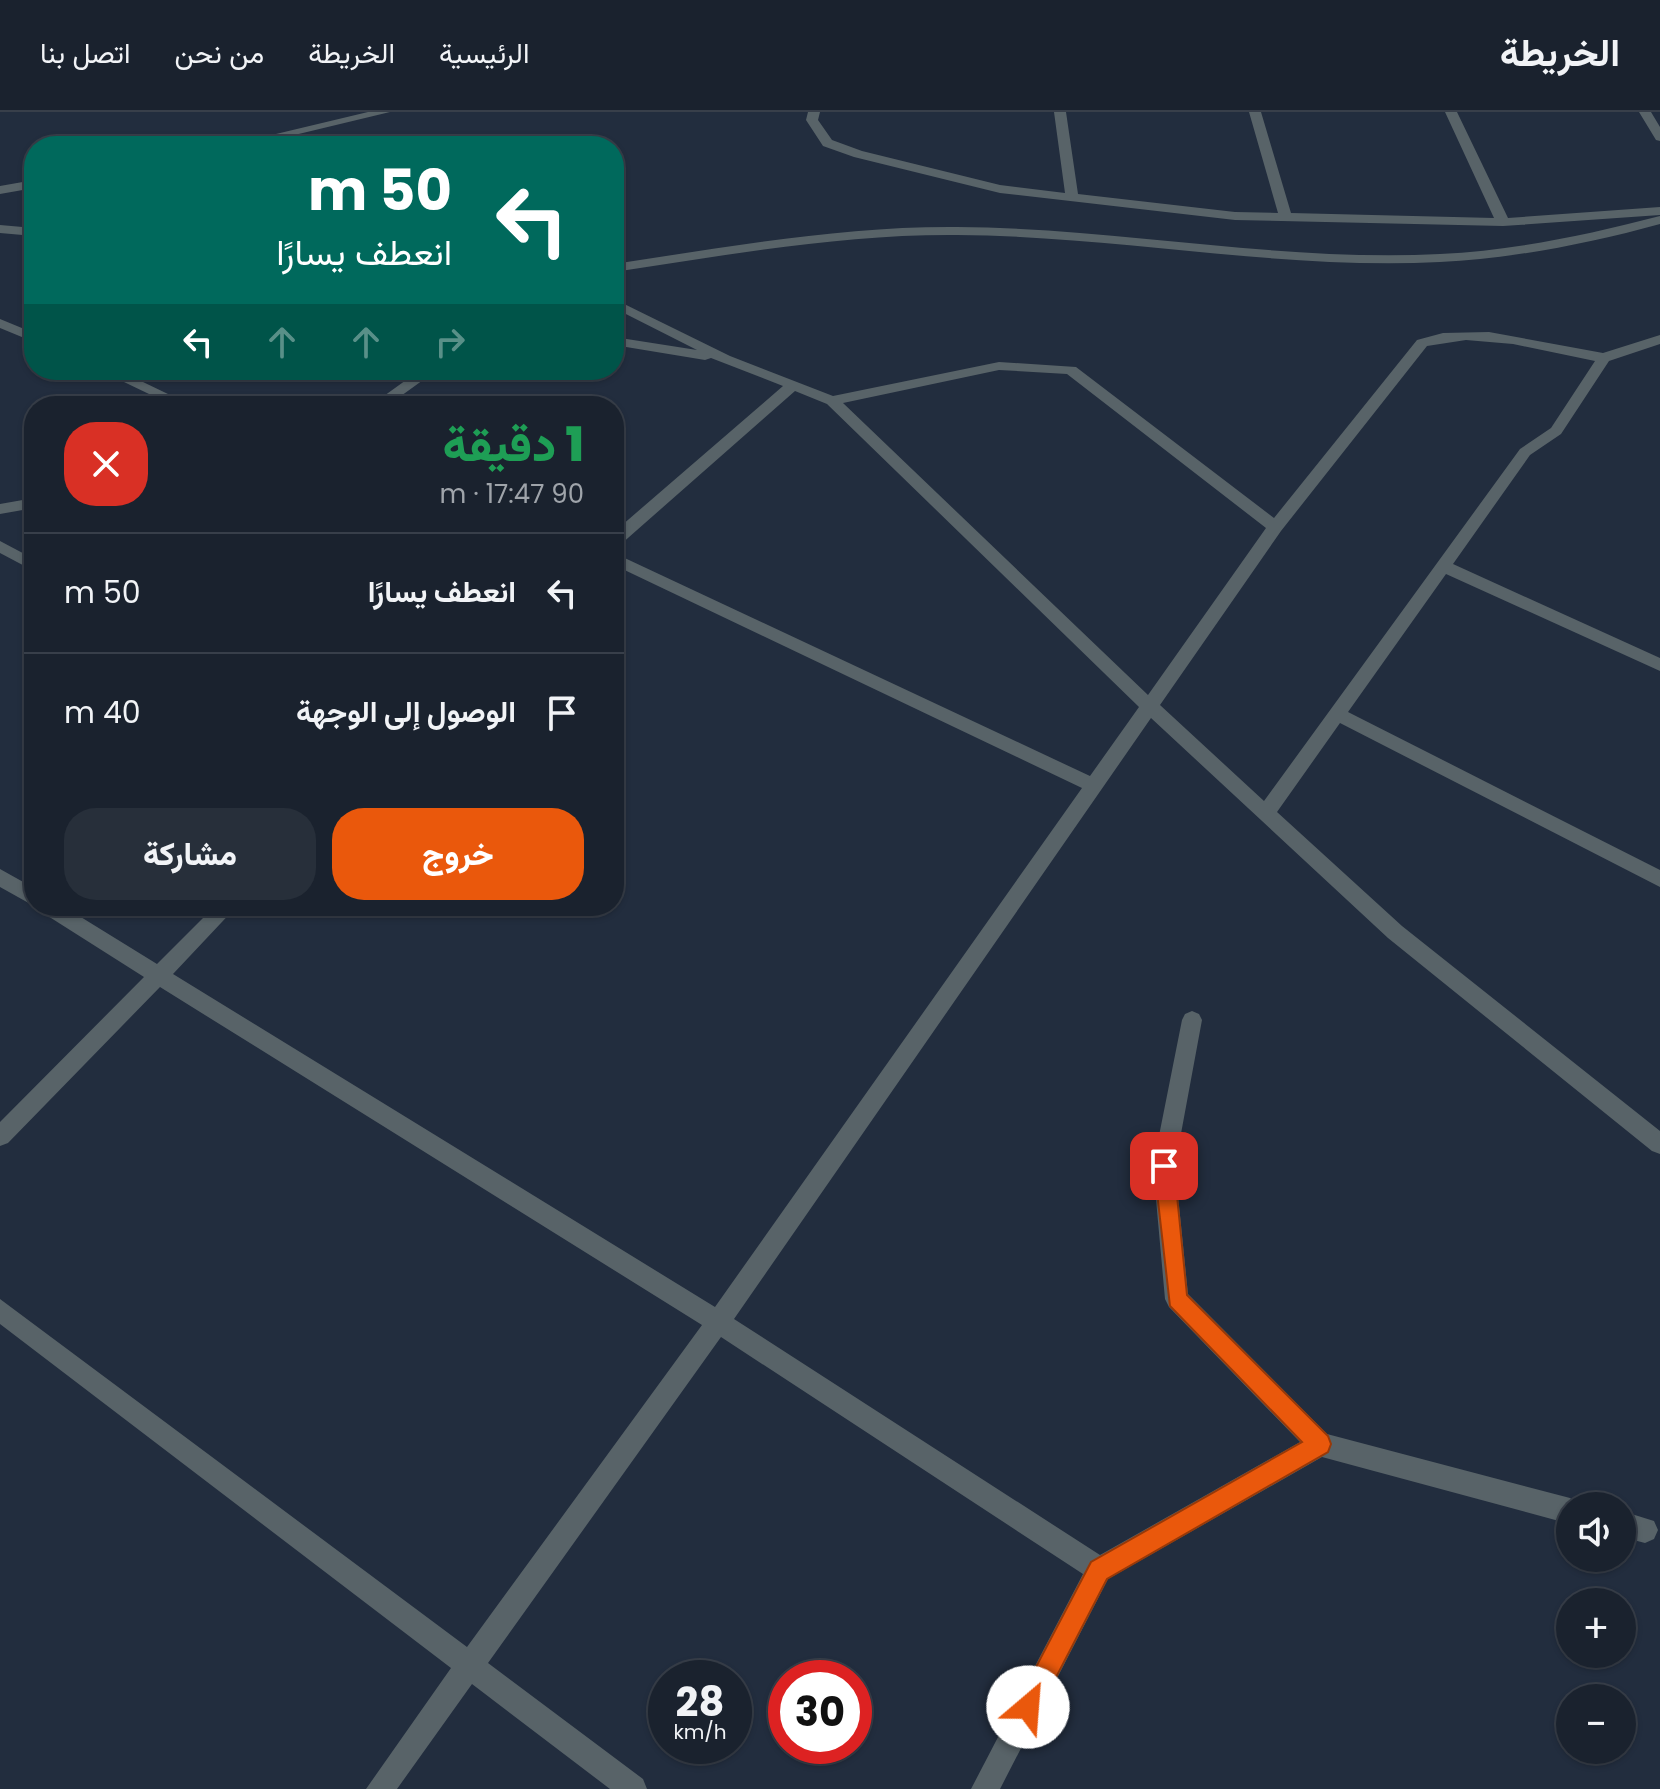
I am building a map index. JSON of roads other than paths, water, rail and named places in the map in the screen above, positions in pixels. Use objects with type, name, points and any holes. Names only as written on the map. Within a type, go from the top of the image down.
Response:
[{"type":"street","points":[[315,129],[339,112]]},
{"type":"street","points":[[281,136],[384,112]]},
{"type":"street","points":[[814,112],[812,120],[827,143],[858,154],[1000,189],[1286,218],[1503,222],[1660,211]]},
{"type":"street","points":[[1060,112],[1072,197]]},
{"type":"street","points":[[1255,112],[1286,218]]},
{"type":"street","points":[[1451,112],[1503,222]]},
{"type":"street","points":[[1645,112],[1660,137]]},
{"type":"street","points":[[0,190],[24,186]]},
{"type":"street","points":[[0,199],[24,198]]},
{"type":"street","points":[[624,267],[809,242],[955,231],[1156,241],[1277,253],[1425,257],[1506,253],[1572,243],[1660,220]]},
{"type":"street","points":[[0,229],[24,231]]},
{"type":"street","points":[[624,308],[725,359],[832,401],[1149,706],[1395,932],[1660,1144]]},
{"type":"street","points":[[0,323],[24,334]]},
{"type":"street","points":[[380,1789],[718,1322],[1275,527],[1422,343],[1446,334],[1484,337],[1604,358],[1660,339]]},
{"type":"street","points":[[624,343],[725,359]]},
{"type":"street","points":[[1266,813],[1525,452],[1556,431],[1604,358]]},
{"type":"street","points":[[832,401],[999,366],[1071,370],[1275,527]]},
{"type":"street","points":[[128,380],[164,396]]},
{"type":"street","points":[[392,396],[415,380]]},
{"type":"street","points":[[624,532],[793,385]]},
{"type":"street","points":[[0,509],[24,505]]},
{"type":"street","points":[[0,546],[24,560]]},
{"type":"street","points":[[624,563],[1094,786]]},
{"type":"street","points":[[1443,566],[1660,665]]},
{"type":"street","points":[[1337,714],[1660,879]]},
{"type":"street","points":[[0,877],[24,892]]},
{"type":"street","points":[[63,916],[718,1322],[1099,1570]]},
{"type":"street","points":[[0,1136],[217,916]]},
{"type":"street","points":[[1192,1020],[1164,1166],[1177,1299],[1320,1444],[1556,1507]]},
{"type":"street","points":[[0,1310],[633,1789]]},
{"type":"street","points":[[985,1789],[1099,1570],[1320,1444]]}]
